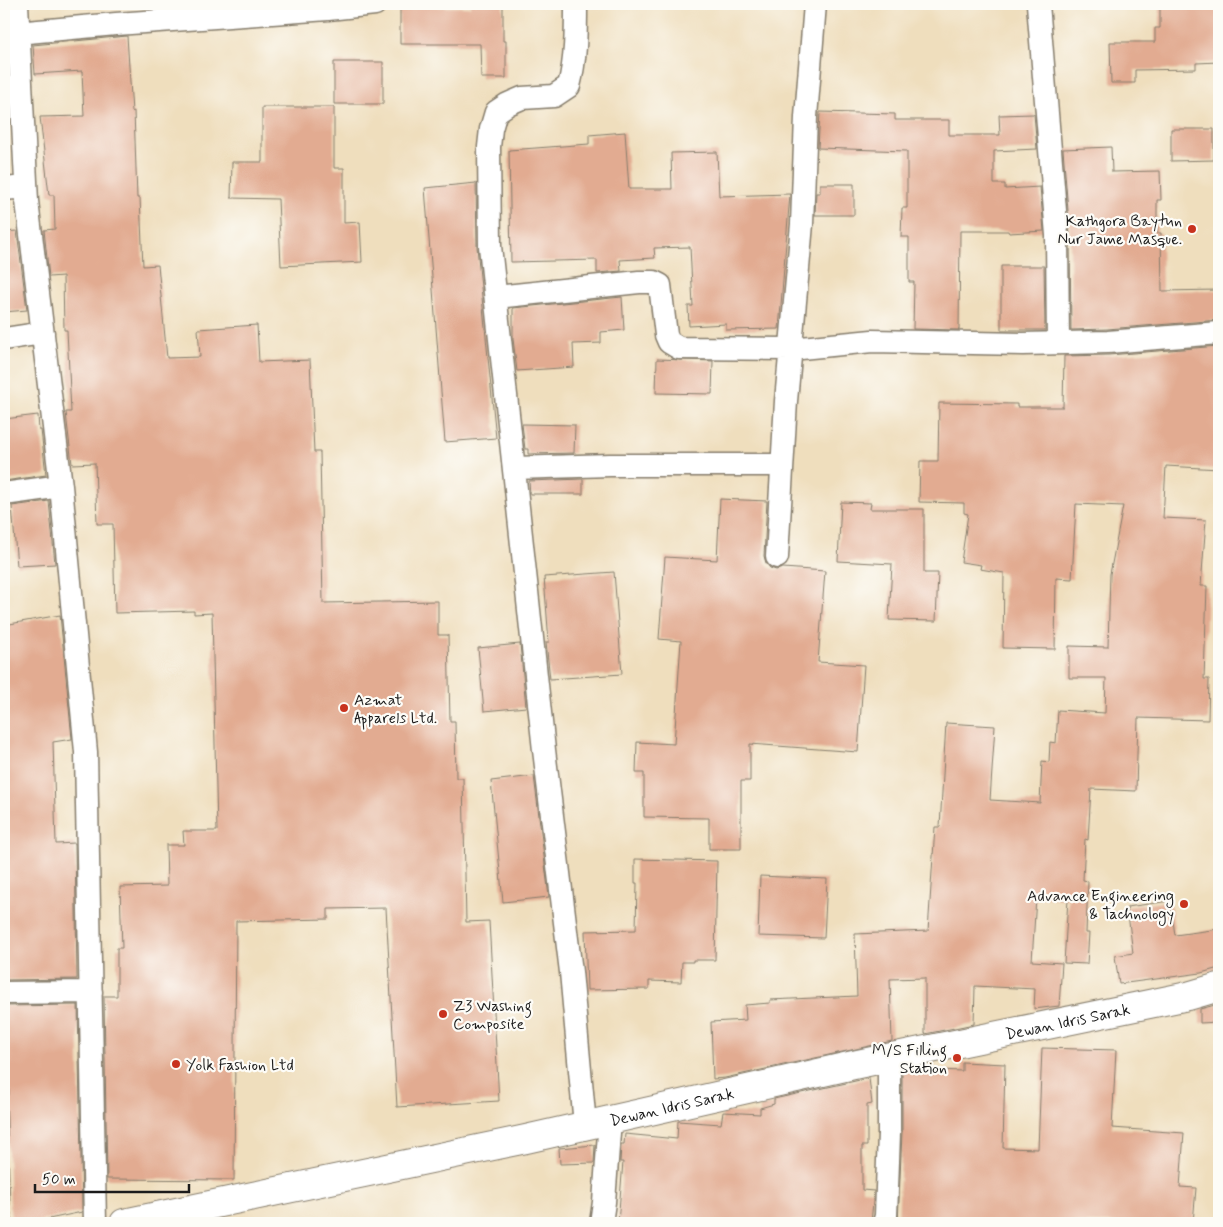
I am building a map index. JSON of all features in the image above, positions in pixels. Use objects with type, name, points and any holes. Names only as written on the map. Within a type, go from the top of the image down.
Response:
[{"type":"main road","name":"Dewan Idris Sarak","points":[[124,1223],[888,1058],[1188,996],[1219,987]]},
{"type":"street","points":[[17,4],[11,33],[26,187],[62,486],[86,752],[95,1223]]},
{"type":"street","points":[[11,33],[375,4]]},
{"type":"street","points":[[576,4],[574,62],[569,86],[554,96],[522,98],[496,112],[491,129],[489,147],[490,246],[544,750],[571,972],[597,1122],[604,1202],[601,1223]]},
{"type":"street","points":[[777,557],[782,465],[802,224],[806,117],[815,4]]},
{"type":"street","points":[[1038,4],[1056,226],[1058,343]]},
{"type":"street","points":[[4,190],[26,187]]},
{"type":"street","points":[[496,297],[654,282],[660,285],[666,335],[669,342],[679,348],[791,349],[872,341],[1023,344],[1108,342],[1219,333]]},
{"type":"street","points":[[4,339],[43,333]]},
{"type":"street","points":[[515,468],[610,465],[782,465]]},
{"type":"street","points":[[4,494],[62,486]]},
{"type":"street","points":[[4,994],[91,992]]},
{"type":"street","points":[[884,1223],[886,1216],[889,1133],[888,1058]]},
{"type":"building","points":[[470,4],[503,4],[506,78],[481,78],[480,44],[400,44],[400,7],[470,7]]},
{"type":"building","points":[[1160,4],[1219,4],[1219,62],[1196,63],[1196,69],[1135,70],[1135,83],[1111,83],[1110,42],[1155,42],[1155,28],[1160,28]]},
{"type":"building","points":[[127,36],[132,112],[134,111],[137,198],[140,198],[143,266],[158,265],[167,358],[200,357],[198,329],[257,325],[259,362],[310,360],[314,452],[320,452],[323,603],[438,601],[438,635],[448,635],[450,721],[455,721],[456,778],[463,778],[466,922],[489,921],[499,1101],[397,1107],[386,908],[328,909],[328,919],[236,921],[234,1180],[107,1179],[104,996],[117,996],[117,948],[122,948],[120,887],[167,886],[166,845],[184,845],[183,831],[217,831],[212,613],[194,614],[194,611],[115,613],[113,524],[97,524],[95,463],[72,464],[66,412],[71,412],[67,330],[64,330],[63,276],[49,277],[44,230],[55,229],[54,195],[49,195],[40,117],[84,116],[82,71],[35,74],[33,45]]},
{"type":"building","points":[[334,62],[383,62],[383,104],[334,104]]},
{"type":"building","points":[[262,107],[334,107],[334,168],[344,168],[344,223],[360,222],[362,262],[281,266],[278,199],[231,198],[232,162],[262,162]]},
{"type":"building","points":[[820,112],[895,114],[895,120],[949,120],[949,135],[1000,135],[999,115],[1034,114],[1037,149],[994,151],[994,184],[1005,184],[1005,189],[1040,187],[1044,231],[1009,233],[1008,231],[960,231],[959,330],[913,329],[914,282],[909,282],[909,237],[901,237],[902,208],[907,208],[907,151],[818,148]]},
{"type":"building","points":[[1171,129],[1214,129],[1214,160],[1171,161]]},
{"type":"building","points":[[625,132],[629,189],[672,189],[671,153],[717,152],[719,196],[790,194],[779,329],[726,330],[726,324],[689,326],[688,306],[693,306],[690,247],[654,248],[655,258],[620,260],[621,271],[597,273],[597,260],[511,262],[509,150],[589,144],[589,135]]},
{"type":"building","points":[[1111,147],[1112,172],[1160,171],[1161,200],[1157,200],[1157,233],[1161,233],[1162,291],[1219,290],[1219,320],[1071,330],[1070,235],[1063,149]]},
{"type":"building","points":[[476,183],[477,247],[496,438],[445,442],[425,188]]},
{"type":"building","points":[[820,184],[854,184],[854,215],[815,215],[816,193],[820,193]]},
{"type":"building","points":[[17,231],[27,310],[4,312],[4,232]]},
{"type":"building","points":[[1001,266],[1044,266],[1045,330],[1001,330]]},
{"type":"building","points":[[622,297],[624,330],[601,332],[601,343],[573,344],[574,367],[517,371],[513,339],[513,308]]},
{"type":"building","points":[[1219,346],[1219,469],[1166,466],[1163,518],[1206,520],[1201,586],[1207,586],[1204,679],[1209,679],[1208,720],[1138,718],[1136,791],[1091,789],[1088,840],[1085,839],[1083,880],[1088,881],[1086,933],[1089,933],[1087,964],[1064,963],[1068,899],[1036,897],[1032,961],[1062,963],[1059,1006],[1034,1009],[1035,989],[975,986],[974,1024],[925,1034],[925,978],[890,979],[892,1041],[725,1078],[713,1079],[711,1022],[746,1020],[745,1005],[770,1003],[770,1000],[857,996],[855,934],[928,931],[935,827],[940,827],[946,723],[995,726],[990,800],[1040,803],[1042,761],[1049,762],[1050,742],[1056,743],[1058,710],[1105,713],[1106,678],[1069,678],[1069,646],[1108,647],[1110,574],[1123,506],[1076,504],[1072,579],[1056,578],[1055,649],[1003,648],[1004,573],[980,569],[981,565],[961,562],[968,514],[964,513],[964,503],[919,502],[920,461],[938,461],[939,403],[1017,404],[1017,407],[1063,407],[1064,356],[1109,355]]},
{"type":"building","points":[[657,359],[713,361],[712,394],[656,393]]},
{"type":"building","points":[[38,415],[46,475],[4,481],[4,419]]},
{"type":"building","points":[[522,424],[575,425],[574,453],[528,454],[528,449],[525,449]]},
{"type":"building","points":[[583,479],[583,494],[530,494],[529,481]]},
{"type":"building","points":[[720,499],[767,501],[764,556],[770,568],[776,570],[783,568],[825,571],[818,662],[864,665],[858,752],[750,744],[750,781],[741,781],[741,849],[709,849],[709,818],[644,817],[644,773],[636,773],[637,742],[674,744],[681,641],[659,639],[665,557],[717,560]]},
{"type":"building","points":[[49,501],[55,564],[17,566],[12,506]]},
{"type":"building","points":[[841,502],[871,503],[870,509],[924,509],[924,573],[938,573],[936,621],[889,620],[892,564],[838,561]]},
{"type":"building","points":[[614,572],[622,674],[550,679],[546,642],[549,642],[544,577]]},
{"type":"building","points":[[60,615],[72,739],[53,742],[56,844],[75,843],[77,979],[4,980],[4,625]]},
{"type":"building","points":[[520,644],[526,707],[484,711],[478,648]]},
{"type":"building","points":[[534,776],[549,897],[503,902],[491,781]]},
{"type":"building","points":[[635,859],[717,861],[715,960],[682,962],[681,982],[649,981],[649,989],[587,990],[585,931],[636,930],[637,883],[635,883]]},
{"type":"building","points":[[760,876],[827,879],[824,938],[758,936]]},
{"type":"building","points":[[1170,901],[1175,935],[1219,929],[1219,968],[1201,973],[1119,984],[1115,956],[1133,953],[1127,907]]},
{"type":"building","points":[[1219,1004],[1219,1022],[1200,1023],[1200,1009]]},
{"type":"building","points":[[78,1005],[82,1212],[30,1223],[13,1223],[9,1205],[6,1095],[9,1095],[8,1053],[4,1053],[4,1006]]},
{"type":"building","points":[[1042,1048],[1116,1050],[1112,1128],[1184,1133],[1180,1187],[1196,1188],[1193,1223],[898,1223],[902,1133],[902,1071],[914,1069],[962,1071],[962,1062],[1005,1064],[1003,1148],[1038,1149]]},
{"type":"building","points":[[869,1078],[872,1104],[867,1105],[867,1146],[862,1146],[862,1190],[874,1191],[871,1223],[791,1221],[791,1223],[618,1223],[623,1162],[620,1162],[621,1144],[624,1144],[625,1134],[677,1139],[678,1121],[721,1124],[723,1112],[760,1114],[760,1108],[774,1104],[774,1099]]},
{"type":"building","points":[[595,1145],[594,1163],[560,1164],[559,1148]]},
{"type":"place","name":"Kathgora Baytun Nur Jame Masque.","points":[[1192,229]]},
{"type":"place","name":"Azmat Apparels Ltd.","points":[[344,708]]},
{"type":"place","name":"Advance Engineering & Tachnology","points":[[1184,904]]},
{"type":"place","name":"Z3 Washing Composite","points":[[443,1014]]},
{"type":"place","name":"M/S Filling Station","points":[[957,1058]]},
{"type":"place","name":"Yolk Fashion Ltd","points":[[176,1064]]}]
